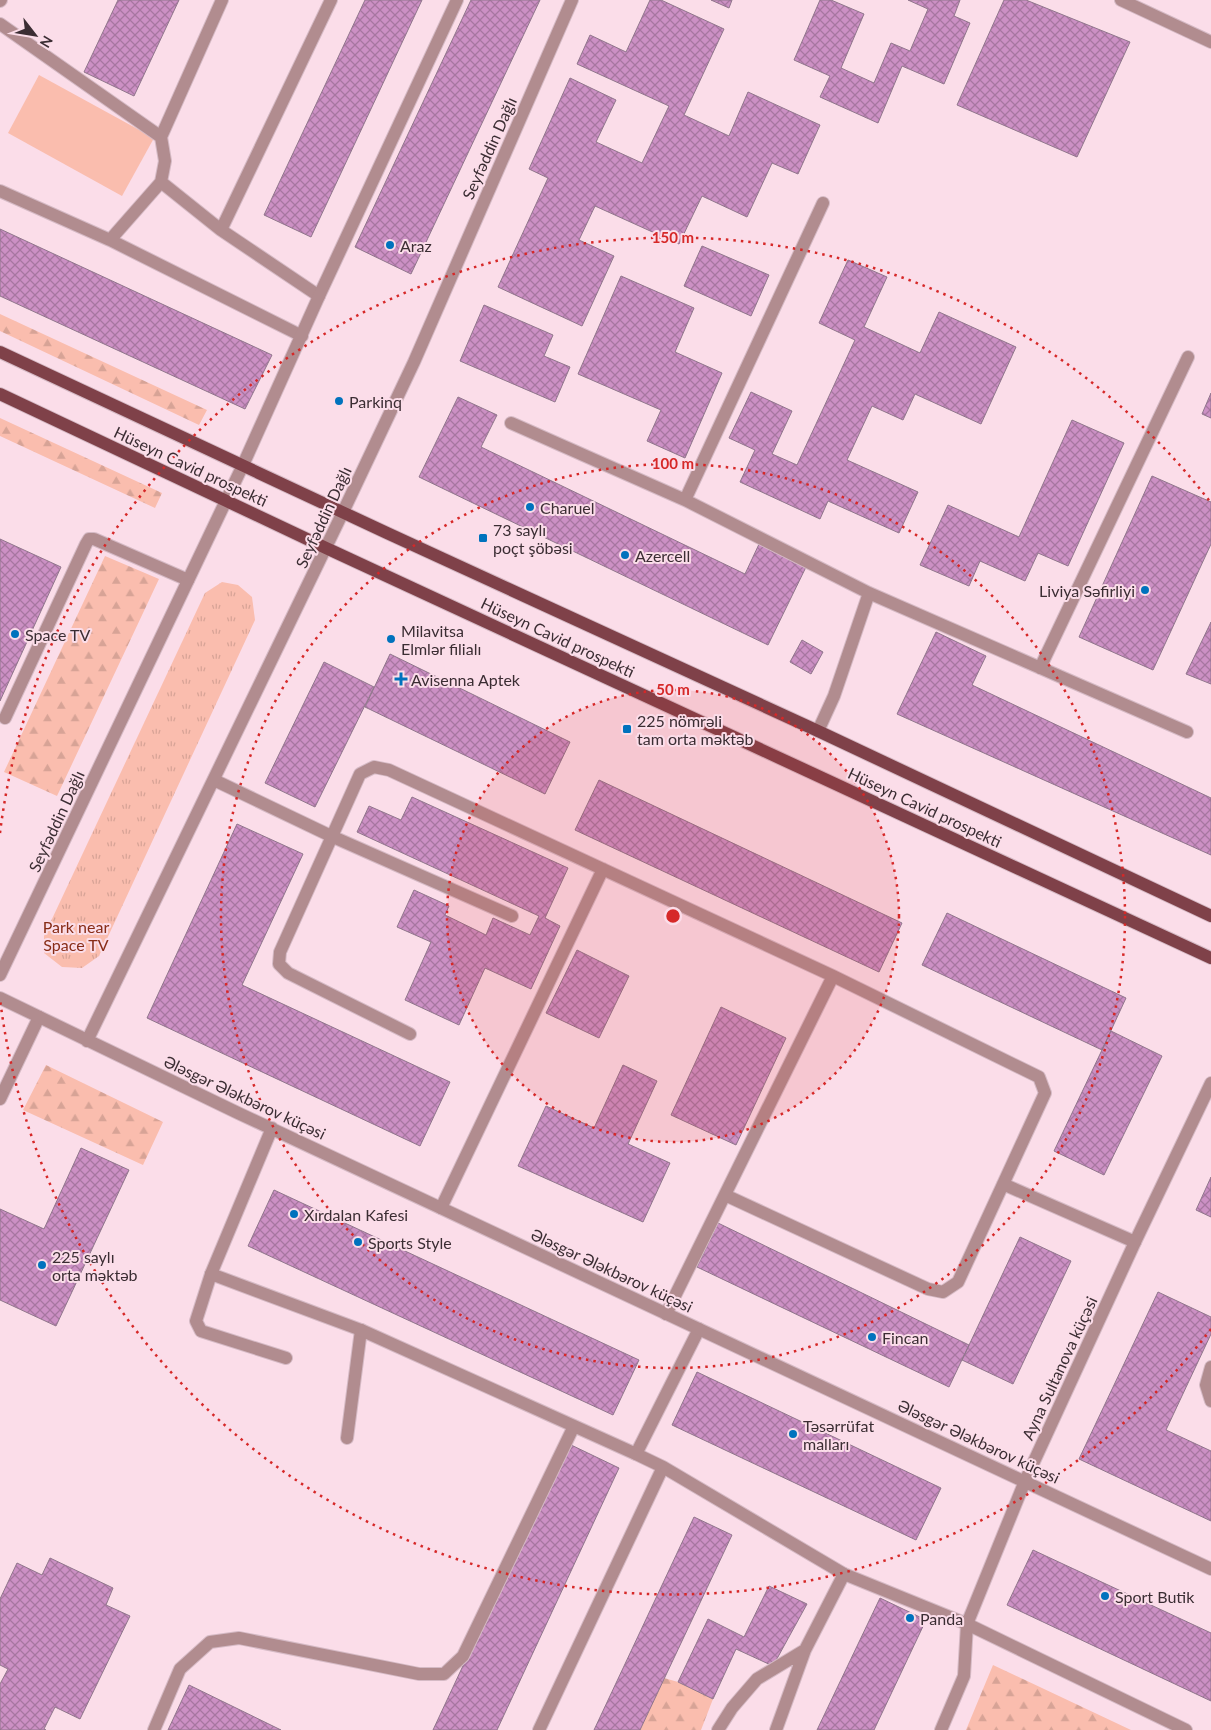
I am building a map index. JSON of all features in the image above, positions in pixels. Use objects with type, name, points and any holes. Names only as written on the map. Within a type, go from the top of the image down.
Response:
[{"type":"main road","name":"Hüseyn Cavid prospekti","points":[[0,352],[818,731],[1211,916]]},
{"type":"main road","name":"Hüseyn Cavid prospekti","points":[[0,394],[326,548],[1211,958]]},
{"type":"street","points":[[110,240],[161,182],[165,161],[161,137],[222,0]]},
{"type":"street","points":[[221,230],[331,0]]},
{"type":"street","name":"Seyfəddin Dağlı","points":[[0,975],[243,465],[319,296],[457,0]]},
{"type":"street","name":"Seyfəddin Dağlı","points":[[87,1040],[326,548],[414,362],[572,0]]},
{"type":"street","points":[[1121,0],[1211,42]]},
{"type":"street","points":[[0,24],[161,137]]},
{"type":"street","points":[[161,182],[221,230],[319,296]]},
{"type":"street","points":[[0,191],[110,240],[302,336]]},
{"type":"street","points":[[685,500],[823,203]]},
{"type":"street","points":[[1040,668],[1188,357]]},
{"type":"street","points":[[511,423],[685,500],[868,592],[1187,732]]},
{"type":"street","points":[[5,718],[82,552],[90,540],[94,539],[188,580]]},
{"type":"street","points":[[818,731],[834,696],[868,592]]},
{"type":"street","points":[[410,1034],[288,973],[279,964],[280,952],[360,774],[374,767],[389,770],[833,976],[1039,1077],[1045,1093],[958,1282],[943,1292],[928,1289],[725,1195]]},
{"type":"street","points":[[214,780],[332,836],[512,916]]},
{"type":"street","points":[[441,1208],[603,869]]},
{"type":"street","points":[[666,1314],[833,976]]},
{"type":"street","name":"Ələsgər Ələkbərov küçəsi","points":[[0,998],[441,1208],[1211,1569]]},
{"type":"street","points":[[0,1099],[39,1017]]},
{"type":"street","name":"Ayna Sultanova küçəsi","points":[[941,1730],[964,1676],[967,1624],[1025,1481],[1135,1242],[1211,1083]]},
{"type":"street","points":[[272,1128],[211,1274],[196,1321],[201,1331],[286,1358]]},
{"type":"street","points":[[1003,1184],[1135,1242]]},
{"type":"street","points":[[211,1274],[360,1330],[636,1454],[663,1467],[844,1574],[967,1624],[1186,1730]]},
{"type":"street","points":[[636,1454],[699,1329]]},
{"type":"street","points":[[347,1438],[360,1330]]},
{"type":"street","points":[[1211,1367],[1206,1385],[1211,1401]]},
{"type":"street","points":[[154,1730],[180,1669],[210,1642],[239,1638],[419,1674],[444,1674],[462,1656],[574,1426]]},
{"type":"street","points":[[539,1730],[663,1467]]},
{"type":"street","points":[[776,1730],[805,1650],[844,1574]]},
{"type":"street","points":[[718,1730],[732,1708],[758,1680],[805,1650]]},
{"type":"green space","points":[[39,75],[154,138],[122,196],[8,133]]},
{"type":"green space","points":[[0,314],[207,410],[199,425],[0,331]]},
{"type":"green space","points":[[0,418],[162,493],[155,508],[0,436]]},
{"type":"green space","points":[[105,556],[159,579],[57,796],[4,772]]},
{"type":"green space","name":"Park near Space TV","points":[[222,582],[238,585],[252,597],[255,620],[99,956],[82,968],[62,967],[44,953],[44,936],[205,593]]},
{"type":"green space","points":[[46,1065],[163,1122],[143,1165],[23,1110]]},
{"type":"green space","points":[[993,1665],[1131,1730],[966,1730]]},
{"type":"green space","points":[[664,1678],[678,1682],[713,1699],[701,1730],[640,1730]]},
{"type":"building","points":[[118,0],[179,0],[134,96],[84,72]]},
{"type":"building","points":[[365,0],[422,0],[311,237],[264,215]]},
{"type":"building","points":[[471,0],[540,0],[411,274],[355,247]]},
{"type":"building","points":[[650,0],[661,0],[724,29],[684,115],[729,136],[748,92],[820,125],[798,174],[772,163],[747,217],[702,196],[679,244],[595,206],[579,240],[614,256],[582,326],[498,287],[548,178],[529,169],[570,78],[616,100],[596,142],[642,163],[669,106],[577,64],[590,35],[626,52]]},
{"type":"building","points":[[711,0],[732,0],[729,8]]},
{"type":"building","points":[[820,0],[831,0],[864,14],[841,68],[874,83],[891,43],[910,51],[928,9],[908,0],[960,0],[954,16],[970,23],[944,84],[902,66],[878,123],[820,97],[830,76],[794,60]]},
{"type":"building","points":[[1004,0],[1026,0],[1130,42],[1077,157],[957,105]]},
{"type":"building","points":[[0,229],[272,355],[245,409],[0,296]]},
{"type":"building","points":[[702,246],[769,275],[751,316],[684,286]]},
{"type":"building","points":[[848,260],[887,277],[864,327],[920,353],[939,312],[1016,347],[981,424],[915,394],[903,420],[872,406],[847,460],[918,492],[899,533],[828,501],[820,519],[740,482],[755,450],[729,438],[751,392],[792,411],[772,454],[797,465],[855,340],[819,323]]},
{"type":"building","points":[[621,276],[694,308],[675,352],[722,373],[685,458],[647,441],[661,410],[578,374]]},
{"type":"building","points":[[484,305],[553,335],[544,356],[570,367],[555,402],[460,361]]},
{"type":"building","points":[[1211,393],[1211,418],[1202,414]]},
{"type":"building","points":[[458,397],[497,415],[481,447],[745,574],[760,542],[807,565],[768,645],[419,477]]},
{"type":"building","points":[[1072,420],[1124,443],[1068,566],[1038,553],[1025,581],[980,561],[969,586],[920,565],[948,505],[1019,537]]},
{"type":"building","name":"Liviya Səfirliyi","points":[[1152,476],[1211,502],[1211,544],[1153,670],[1079,637]]},
{"type":"building","name":"Space TV","points":[[0,539],[61,567],[0,701]]},
{"type":"building","points":[[1211,622],[1211,684],[1186,674]]},
{"type":"building","points":[[936,632],[986,656],[972,685],[1211,798],[1211,855],[897,714]]},
{"type":"building","points":[[802,640],[823,652],[811,674],[790,662]]},
{"type":"building","points":[[390,654],[570,742],[545,794],[365,707]]},
{"type":"building","points":[[324,662],[374,687],[315,807],[265,783]]},
{"type":"building","points":[[599,780],[902,923],[879,972],[575,830]]},
{"type":"building","points":[[412,797],[568,868],[545,918],[560,926],[531,989],[485,968],[459,1025],[405,1000],[431,942],[397,927],[414,890],[449,906],[445,915],[486,935],[493,918],[530,935],[539,916],[357,832],[369,806],[401,820]]},
{"type":"building","points":[[237,824],[303,854],[242,985],[450,1082],[420,1146],[147,1018]]},
{"type":"building","points":[[947,913],[1126,998],[1102,1050],[922,965]]},
{"type":"building","points":[[577,950],[629,976],[599,1038],[546,1013]]},
{"type":"building","points":[[721,1007],[786,1038],[736,1145],[671,1115]]},
{"type":"building","points":[[1111,1031],[1162,1056],[1104,1175],[1054,1151]]},
{"type":"building","points":[[623,1065],[657,1081],[628,1144],[670,1163],[643,1222],[518,1166],[546,1106],[594,1128]]},
{"type":"building","name":"225 saylı orta məktəb","points":[[81,1148],[129,1170],[56,1326],[0,1300],[0,1209],[44,1229]]},
{"type":"building","points":[[1211,1177],[1211,1217],[1196,1210]]},
{"type":"building","points":[[274,1190],[639,1360],[613,1415],[248,1246]]},
{"type":"building","points":[[718,1223],[969,1345],[949,1387],[697,1267]]},
{"type":"building","points":[[1020,1237],[1071,1261],[1013,1384],[962,1360]]},
{"type":"building","points":[[1158,1292],[1211,1317],[1211,1334],[1166,1430],[1211,1451],[1211,1521],[1079,1459]]},
{"type":"building","points":[[697,1372],[941,1488],[916,1540],[672,1425]]},
{"type":"building","points":[[567,1443],[619,1468],[497,1730],[433,1730]]},
{"type":"building","points":[[694,1517],[732,1535],[640,1730],[594,1730]]},
{"type":"building","points":[[1033,1550],[1211,1633],[1211,1701],[1007,1605]]},
{"type":"building","points":[[50,1558],[113,1588],[106,1605],[130,1616],[80,1719],[55,1707],[44,1729],[46,1730],[0,1730],[0,1684],[8,1669],[0,1665],[0,1599],[17,1563],[42,1575]]},
{"type":"building","points":[[769,1586],[807,1604],[773,1666],[736,1649],[713,1699],[678,1682],[708,1619],[744,1637]]},
{"type":"building","points":[[880,1598],[926,1620],[874,1730],[817,1730]]},
{"type":"building","points":[[189,1685],[281,1730],[168,1730]]},
{"type":"place","name":"Araz","points":[[390,245]]},
{"type":"place","name":"Parkinq","points":[[339,401]]},
{"type":"place","name":"Charuel","points":[[530,507]]},
{"type":"place","name":"73 saylı poçt şöbəsi","points":[[483,538]]},
{"type":"place","name":"Azercell","points":[[625,555]]},
{"type":"place","name":"Liviya Səfirliyi","points":[[1145,590]]},
{"type":"place","name":"Space TV","points":[[15,634]]},
{"type":"place","name":"Milavitsa Elmlər filialı","points":[[391,639]]},
{"type":"place","name":"Avisenna Aptek","points":[[401,679]]},
{"type":"place","name":"225 nömrəli tam orta məktəb","points":[[627,729]]},
{"type":"place","name":"Xırdalan Kafesi","points":[[294,1214]]},
{"type":"place","name":"Sports Style","points":[[358,1242]]},
{"type":"place","name":"225 saylı orta məktəb","points":[[42,1265]]},
{"type":"place","name":"Fincan","points":[[872,1337]]},
{"type":"place","name":"Təsərrüfat malları","points":[[793,1434]]},
{"type":"place","name":"Sport Butik","points":[[1105,1596]]},
{"type":"place","name":"Panda","points":[[910,1618]]}]
